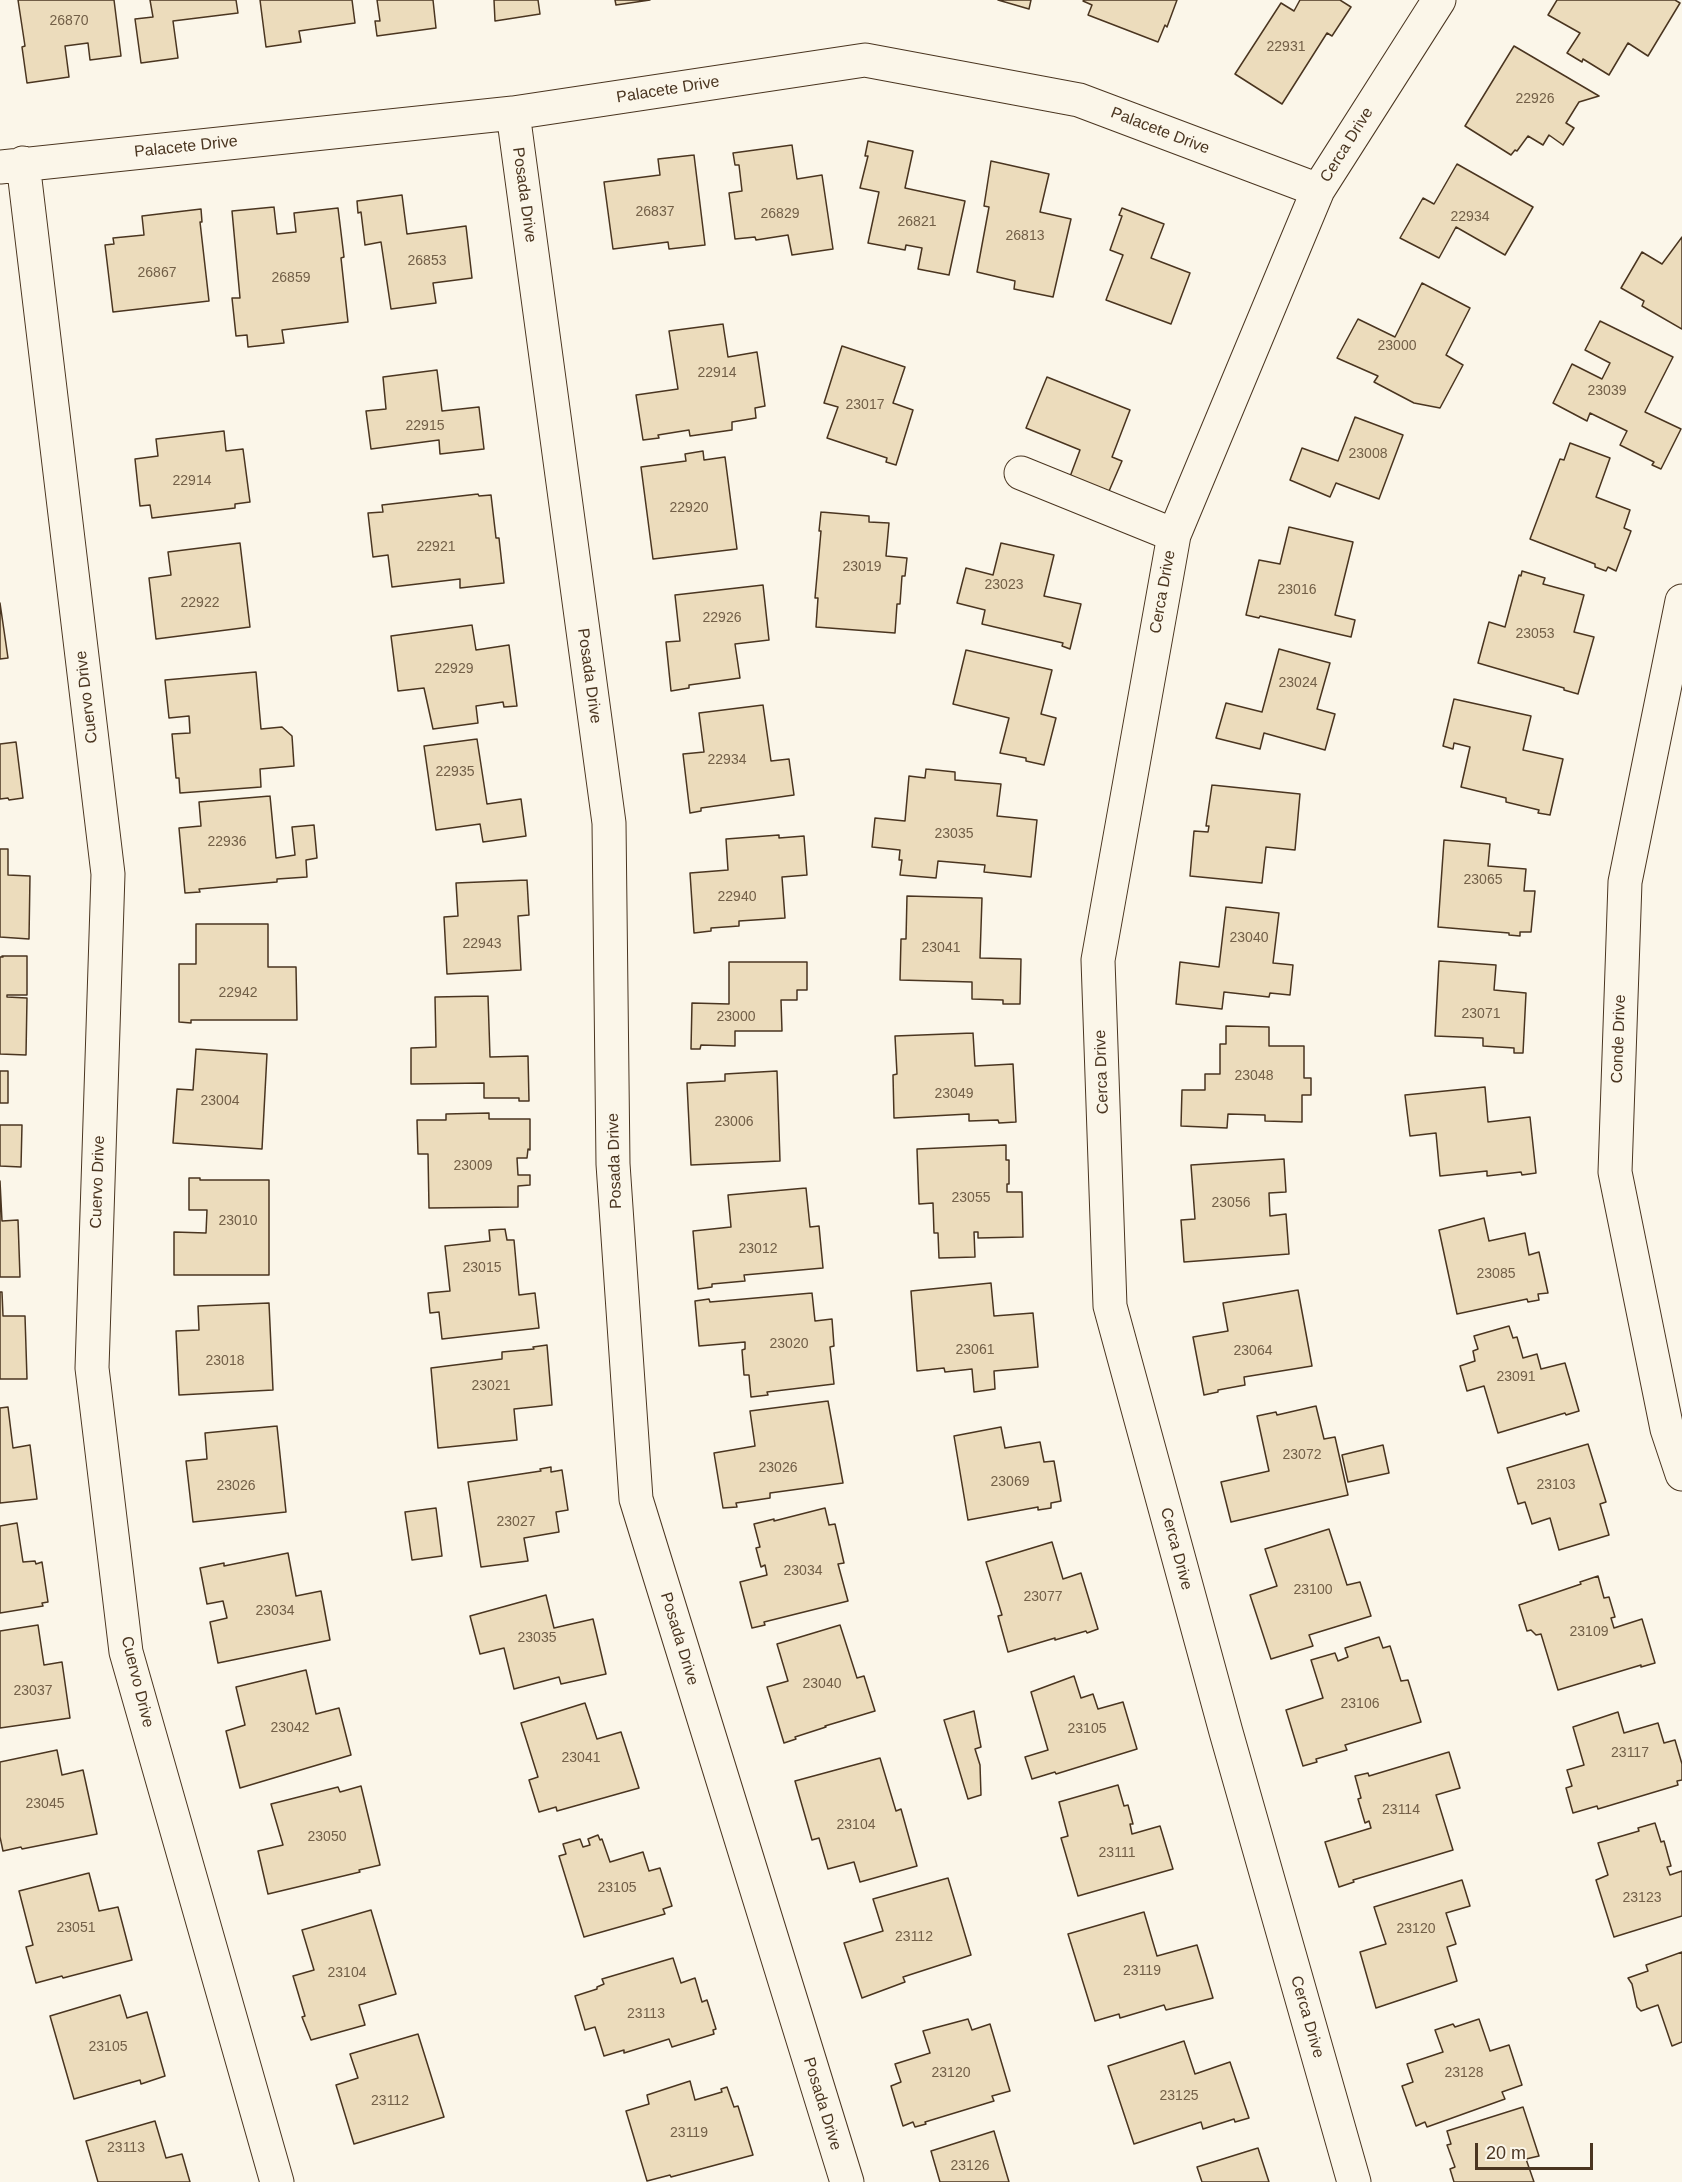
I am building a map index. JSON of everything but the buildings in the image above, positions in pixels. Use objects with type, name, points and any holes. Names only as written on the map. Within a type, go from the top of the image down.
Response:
[{"type":"street","name":"Cerca Drive","points":[[1354,2182],[1226,1732],[1110,1306],[1098,960],[1174,535],[1318,190],[1439,0]]},
{"type":"street","name":"Palacete Drive","points":[[12,165],[513,113],[866,60],[1079,100],[1318,190]]},
{"type":"street","name":"Posada Drive","points":[[513,113],[609,823],[613,1164],[636,1498],[847,2182]]},
{"type":"street","name":"Cuervo Drive","points":[[12,165],[108,874],[92,1368],[123,1629],[130,1664],[277,2182]]},
{"type":"street","points":[[1021,472],[1174,535]]},
{"type":"street","name":"Conde Drive","points":[[1682,601],[1625,882],[1615,1172],[1667,1429],[1682,1474]]}]
